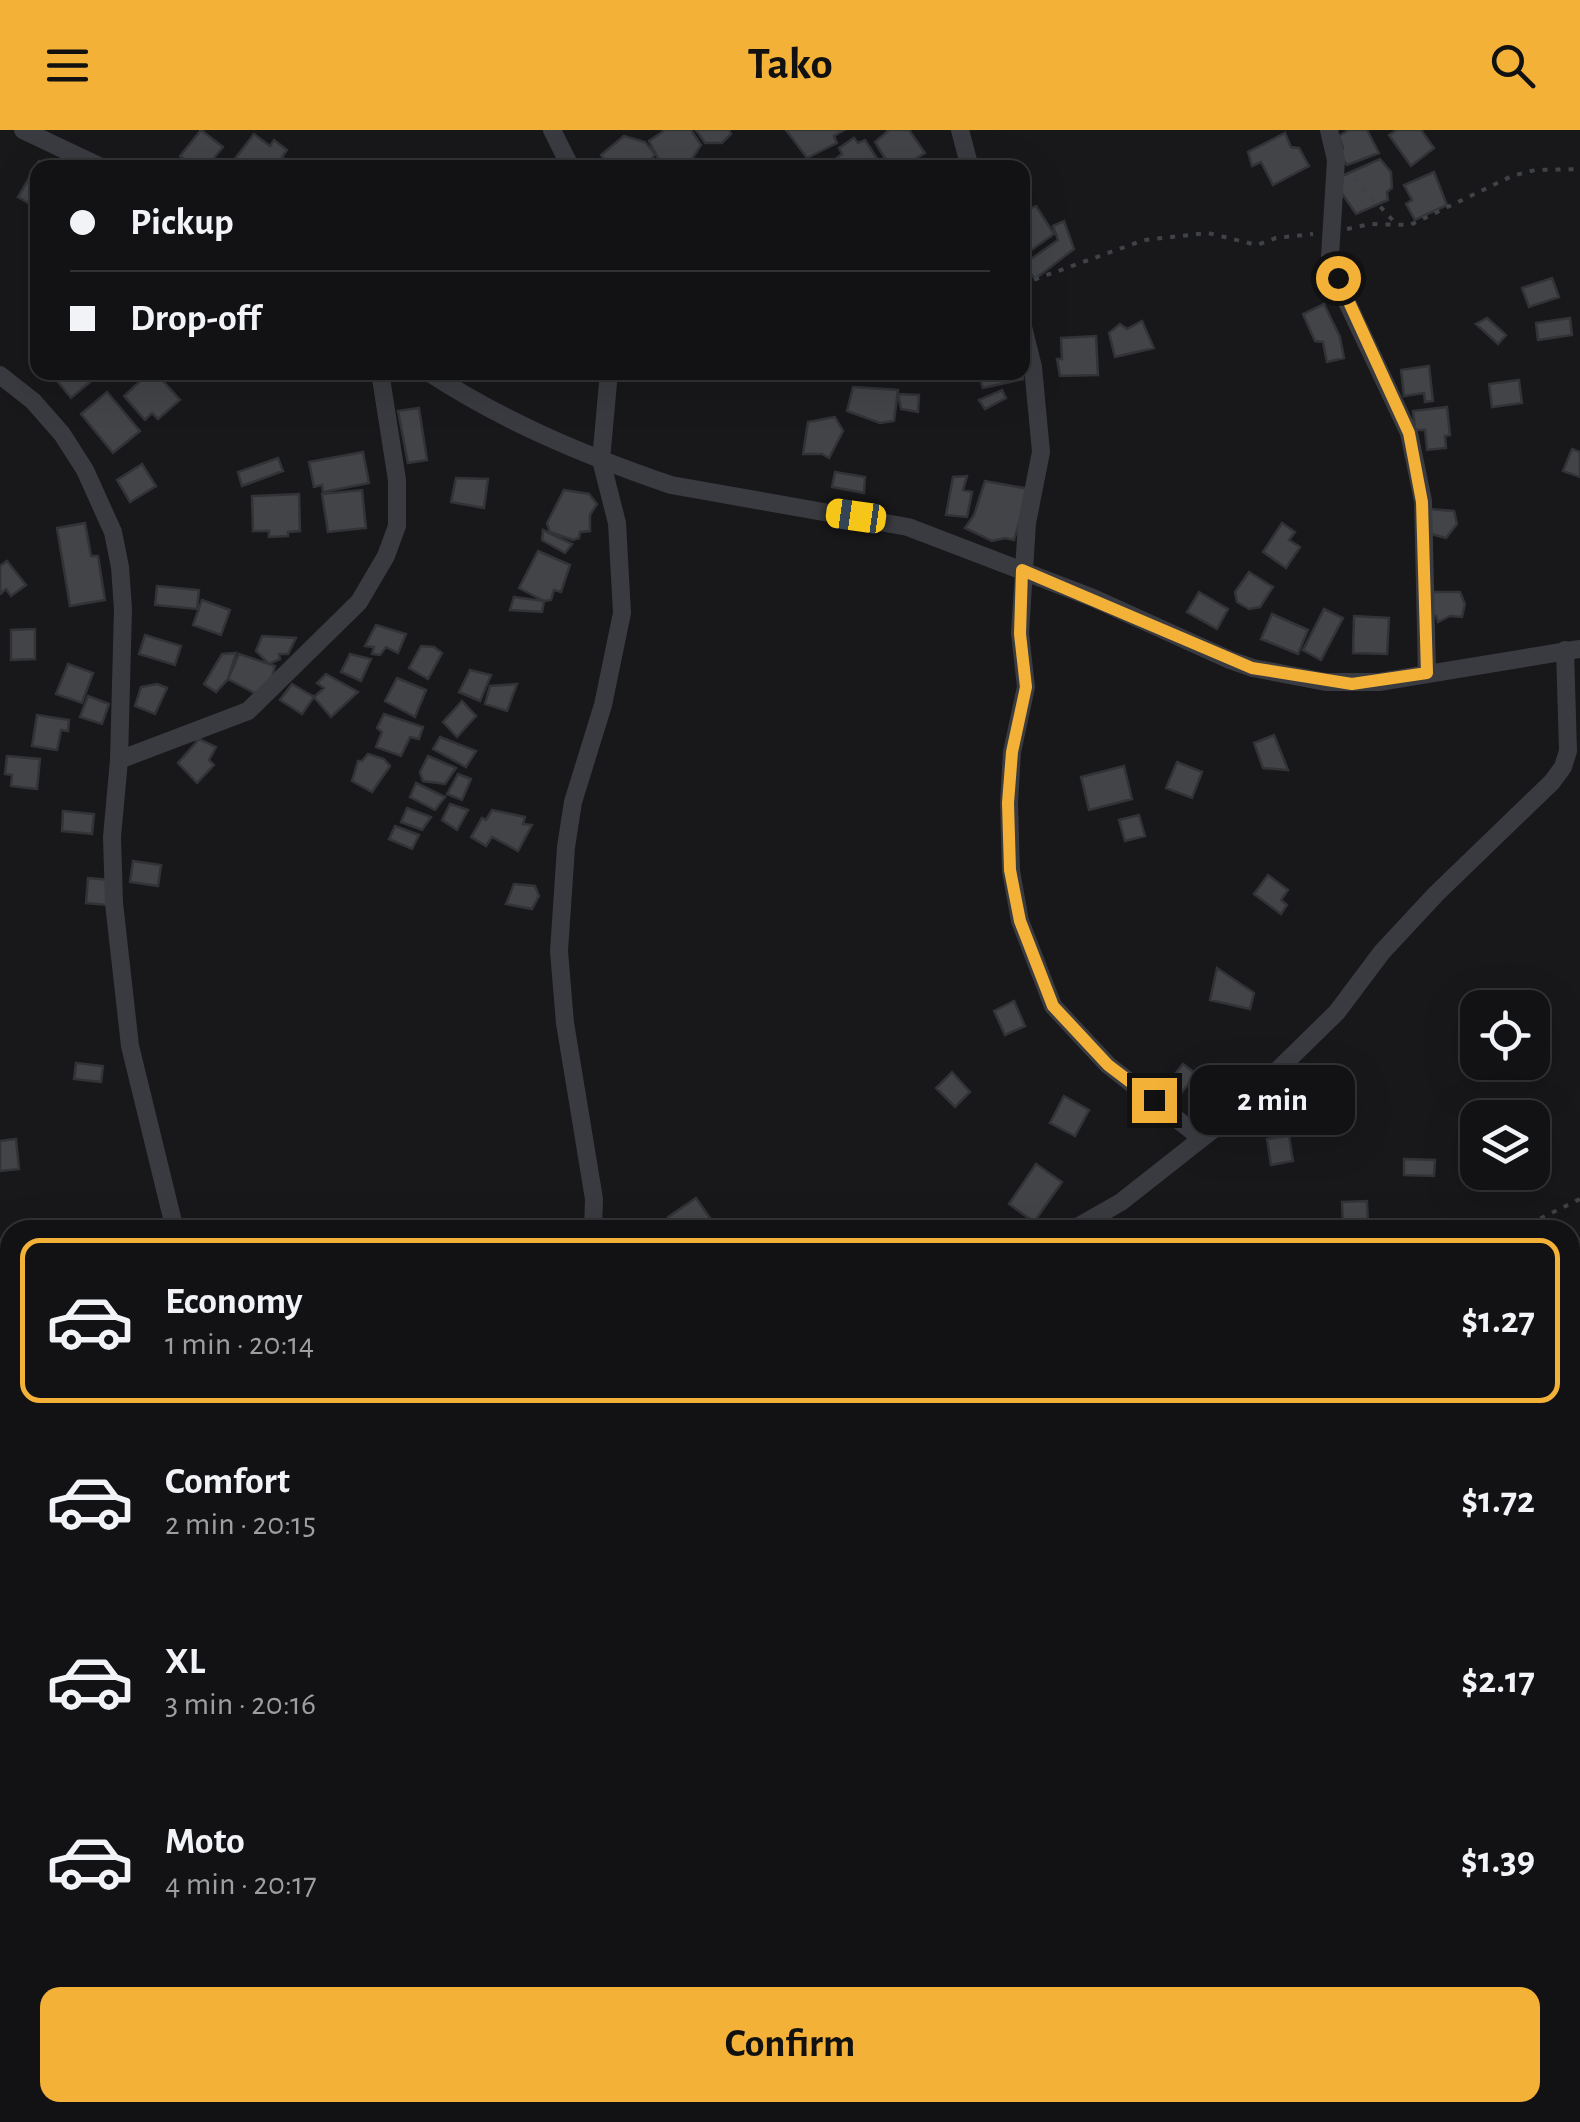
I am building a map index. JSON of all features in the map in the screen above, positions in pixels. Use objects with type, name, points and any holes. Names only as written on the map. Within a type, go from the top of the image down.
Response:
[{"type":"street","points":[[23,130],[86,160]]},
{"type":"street","points":[[552,130],[567,160]]},
{"type":"street","points":[[960,130],[968,160]]},
{"type":"street","points":[[1329,130],[1336,160],[1330,256],[1346,300],[1409,433],[1422,502],[1427,673]]},
{"type":"street","points":[[1030,355],[1041,452],[1022,570],[1020,634],[1026,687],[1012,752],[1008,803],[1010,870],[1020,921],[1053,1006],[1108,1065],[1201,1138]]},
{"type":"street","points":[[0,376],[33,401],[62,434],[85,470],[113,532],[123,609],[119,760],[112,837],[121,980],[130,1046],[172,1220]]},
{"type":"street","points":[[119,760],[248,711],[359,602],[386,556],[397,526],[397,480],[381,380]]},
{"type":"street","points":[[440,380],[480,406],[600,460],[671,485],[908,527],[1022,570],[1252,668],[1352,684],[1573,650],[1568,751],[1552,782],[1492,837],[1396,938],[1302,1050],[1169,1168],[1090,1220]]},
{"type":"street","points":[[594,1220],[594,1199],[565,1024],[559,951],[573,802],[602,705],[622,612],[617,523],[600,460],[608,380]]},
{"type":"path","points":[[1336,160],[1398,226]]},
{"type":"path","points":[[1030,281],[1144,240],[1208,233],[1257,245],[1276,238],[1370,224],[1410,225],[1512,176],[1535,170],[1580,169]]},
{"type":"path","points":[[1536,1220],[1580,1198]]},
{"type":"building","points":[[201,130],[223,147],[212,160],[185,160],[180,156]]},
{"type":"building","points":[[665,130],[691,130],[701,145],[692,159],[659,160],[649,141]]},
{"type":"building","points":[[696,130],[729,130],[731,134],[722,143],[705,143]]},
{"type":"building","points":[[786,130],[844,130],[834,136],[837,143],[807,158]]},
{"type":"building","points":[[889,130],[909,130],[925,153],[913,160],[886,160],[875,142]]},
{"type":"building","points":[[1349,130],[1367,130],[1379,153],[1347,165],[1338,152],[1343,149],[1339,136]]},
{"type":"building","points":[[1397,130],[1421,130],[1434,148],[1411,166],[1389,135]]},
{"type":"building","points":[[1285,133],[1291,147],[1299,148],[1309,166],[1273,185],[1261,162],[1252,166],[1248,152]]},
{"type":"building","points":[[254,134],[270,146],[274,140],[287,150],[282,157],[286,160],[234,160]]},
{"type":"building","points":[[624,136],[645,142],[655,154],[651,160],[604,160],[601,155]]},
{"type":"building","points":[[854,138],[858,143],[865,140],[878,160],[834,160],[842,154],[839,148]]},
{"type":"building","points":[[1380,159],[1391,172],[1388,200],[1356,214],[1339,189],[1342,176]]},
{"type":"building","points":[[1434,172],[1447,205],[1415,220],[1406,204],[1412,200],[1404,185]]},
{"type":"building","points":[[30,176],[30,204],[18,197]]},
{"type":"building","points":[[1036,206],[1054,234],[1030,251],[1030,209]]},
{"type":"building","points":[[1064,221],[1074,249],[1035,279],[1030,272],[1030,260],[1058,240],[1053,226]]},
{"type":"building","points":[[1552,278],[1559,297],[1529,307],[1522,288]]},
{"type":"building","points":[[1324,304],[1340,337],[1344,358],[1327,362],[1323,342],[1315,341],[1303,314]]},
{"type":"building","points":[[1487,318],[1506,335],[1498,344],[1476,324]]},
{"type":"building","points":[[1570,318],[1572,335],[1538,340],[1536,323]]},
{"type":"building","points":[[1142,321],[1154,348],[1115,357],[1109,333],[1120,324],[1127,329]]},
{"type":"building","points":[[1096,336],[1098,375],[1060,376],[1057,359],[1062,359],[1061,338]]},
{"type":"building","points":[[1429,366],[1433,401],[1425,402],[1424,393],[1404,396],[1401,370]]},
{"type":"building","points":[[56,380],[93,380],[71,398]]},
{"type":"building","points":[[141,380],[162,380],[180,400],[158,419],[152,413],[145,420],[124,396]]},
{"type":"building","points":[[980,380],[1019,380],[983,388]]},
{"type":"building","points":[[1519,380],[1522,403],[1492,407],[1489,384]]},
{"type":"building","points":[[853,387],[898,390],[894,421],[880,423],[847,411]]},
{"type":"building","points":[[1002,390],[1006,398],[985,409],[979,400]]},
{"type":"building","points":[[107,392],[140,431],[113,453],[81,414]]},
{"type":"building","points":[[898,394],[919,395],[918,412],[901,409]]},
{"type":"building","points":[[1447,407],[1450,435],[1445,436],[1446,448],[1427,450],[1425,430],[1415,430],[1413,411]]},
{"type":"building","points":[[419,408],[427,460],[408,463],[398,411]]},
{"type":"building","points":[[835,417],[843,431],[829,458],[803,454],[808,422]]},
{"type":"building","points":[[1572,449],[1580,452],[1580,477],[1563,471]]},
{"type":"building","points":[[363,452],[369,483],[323,492],[322,485],[314,487],[309,462]]},
{"type":"building","points":[[278,458],[283,471],[242,486],[238,472]]},
{"type":"building","points":[[142,464],[156,486],[130,502],[117,480]]},
{"type":"building","points":[[835,472],[865,477],[864,493],[832,487]]},
{"type":"building","points":[[967,476],[963,490],[972,492],[967,517],[946,515],[953,477]]},
{"type":"building","points":[[456,478],[488,479],[484,508],[451,502]]},
{"type":"building","points":[[985,481],[1029,489],[1014,540],[992,541],[965,528],[974,515]]},
{"type":"building","points":[[362,490],[366,528],[328,532],[322,494]]},
{"type":"building","points":[[564,490],[589,494],[597,504],[590,515],[590,531],[580,532],[579,538],[573,540],[550,532],[547,523]]},
{"type":"building","points":[[299,494],[300,531],[269,537],[269,531],[253,531],[252,496]]},
{"type":"building","points":[[1429,509],[1454,511],[1457,524],[1446,538],[1424,532]]},
{"type":"building","points":[[85,523],[91,556],[98,556],[105,600],[70,606],[57,528]]},
{"type":"building","points":[[1282,523],[1295,532],[1289,540],[1300,547],[1286,568],[1263,552]]},
{"type":"building","points":[[543,530],[572,544],[565,553],[542,540]]},
{"type":"building","points":[[538,551],[570,565],[561,592],[554,590],[551,600],[544,601],[519,588]]},
{"type":"building","points":[[7,561],[26,585],[11,596],[6,589],[0,594],[0,566]]},
{"type":"building","points":[[1249,572],[1273,587],[1260,607],[1249,609],[1237,602],[1235,592]]},
{"type":"building","points":[[157,586],[199,590],[197,609],[155,605]]},
{"type":"building","points":[[1199,592],[1228,609],[1217,629],[1187,612]]},
{"type":"building","points":[[1430,592],[1460,592],[1465,604],[1462,617],[1450,616],[1438,622],[1436,616],[1429,615]]},
{"type":"building","points":[[514,597],[544,601],[542,612],[510,610]]},
{"type":"building","points":[[202,600],[230,610],[221,635],[193,625]]},
{"type":"building","points":[[1324,609],[1343,618],[1321,660],[1303,650]]},
{"type":"building","points":[[1272,614],[1308,630],[1298,654],[1261,639]]},
{"type":"building","points":[[1354,616],[1389,618],[1387,654],[1353,653]]},
{"type":"building","points":[[376,625],[406,634],[398,653],[386,647],[380,655],[372,654],[374,647],[365,646]]},
{"type":"building","points":[[35,629],[35,659],[11,660],[11,630]]},
{"type":"building","points":[[145,635],[181,646],[175,665],[139,654]]},
{"type":"building","points":[[262,636],[296,638],[288,654],[279,654],[280,659],[269,664],[256,651]]},
{"type":"building","points":[[421,646],[434,647],[442,653],[428,679],[409,668]]},
{"type":"building","points":[[236,653],[228,679],[216,692],[204,684],[222,654]]},
{"type":"building","points":[[239,654],[275,666],[258,695],[228,679]]},
{"type":"building","points":[[350,654],[371,659],[361,681],[341,672]]},
{"type":"building","points":[[68,664],[93,673],[82,703],[56,694]]},
{"type":"building","points":[[470,670],[491,675],[480,701],[459,692]]},
{"type":"building","points":[[326,674],[358,692],[331,717],[314,697],[324,688],[317,683]]},
{"type":"building","points":[[397,678],[426,690],[415,717],[385,701]]},
{"type":"building","points":[[157,684],[167,688],[155,714],[135,706],[141,687]]},
{"type":"building","points":[[292,684],[314,697],[302,714],[280,700]]},
{"type":"building","points":[[517,684],[507,711],[485,704],[490,686]]},
{"type":"building","points":[[88,696],[109,704],[102,724],[80,717]]},
{"type":"building","points":[[462,701],[476,716],[457,737],[443,722]]},
{"type":"building","points":[[384,714],[423,727],[419,739],[410,737],[401,756],[376,747],[382,732],[377,728]]},
{"type":"building","points":[[37,715],[69,720],[68,731],[61,730],[57,750],[32,746]]},
{"type":"building","points":[[1274,735],[1288,770],[1263,768],[1254,743]]},
{"type":"building","points":[[440,737],[476,751],[466,767],[433,749]]},
{"type":"building","points":[[199,739],[216,747],[209,760],[214,765],[197,783],[178,763]]},
{"type":"building","points":[[368,754],[384,759],[390,766],[372,792],[352,781],[358,761]]},
{"type":"building","points":[[7,756],[40,759],[37,789],[11,786],[12,775],[5,774]]},
{"type":"building","points":[[428,756],[456,768],[445,784],[423,781],[420,772]]},
{"type":"building","points":[[1177,762],[1202,772],[1192,798],[1166,788]]},
{"type":"building","points":[[1124,766],[1132,799],[1089,810],[1081,777]]},
{"type":"building","points":[[458,774],[471,779],[462,800],[447,794]]},
{"type":"building","points":[[416,783],[445,797],[435,810],[410,797]]},
{"type":"building","points":[[450,804],[468,810],[457,830],[442,820]]},
{"type":"building","points":[[407,808],[431,817],[422,830],[401,822]]},
{"type":"building","points":[[492,810],[525,817],[523,824],[532,825],[518,851],[492,837],[486,846],[471,837]]},
{"type":"building","points":[[63,811],[94,814],[92,834],[62,831]]},
{"type":"building","points":[[1139,815],[1145,836],[1125,841],[1119,820]]},
{"type":"building","points":[[395,826],[419,835],[412,849],[389,839]]},
{"type":"building","points":[[133,861],[161,865],[158,886],[130,882]]},
{"type":"building","points":[[1268,875],[1288,890],[1281,900],[1287,905],[1281,914],[1254,894]]},
{"type":"building","points":[[88,878],[110,880],[107,905],[86,903]]},
{"type":"building","points":[[514,884],[535,886],[539,896],[532,909],[506,904]]},
{"type":"building","points":[[1217,968],[1254,993],[1250,1009],[1210,1000]]},
{"type":"building","points":[[1014,1001],[1025,1026],[1005,1035],[994,1011]]},
{"type":"building","points":[[76,1063],[103,1066],[101,1082],[74,1079]]},
{"type":"building","points":[[1183,1064],[1196,1074],[1178,1097],[1165,1087]]},
{"type":"building","points":[[952,1072],[970,1092],[955,1107],[936,1088]]},
{"type":"building","points":[[1064,1096],[1089,1110],[1075,1136],[1050,1123]]},
{"type":"building","points":[[1289,1136],[1293,1161],[1271,1165],[1267,1139]]},
{"type":"building","points":[[16,1139],[19,1169],[0,1171],[0,1141]]},
{"type":"building","points":[[1404,1159],[1435,1160],[1434,1176],[1404,1175]]},
{"type":"building","points":[[1036,1164],[1062,1182],[1035,1220],[1009,1204]]},
{"type":"building","points":[[696,1198],[711,1220],[670,1220],[668,1217]]},
{"type":"building","points":[[1367,1201],[1368,1220],[1343,1220],[1342,1202]]},
{"type":"route","points":[[1154,1100],[1108,1065],[1053,1006],[1020,921],[1010,870],[1008,803],[1012,752],[1026,687],[1020,634],[1022,570],[1252,668],[1352,684],[1427,673],[1422,502],[1409,433],[1338,278]]}]
